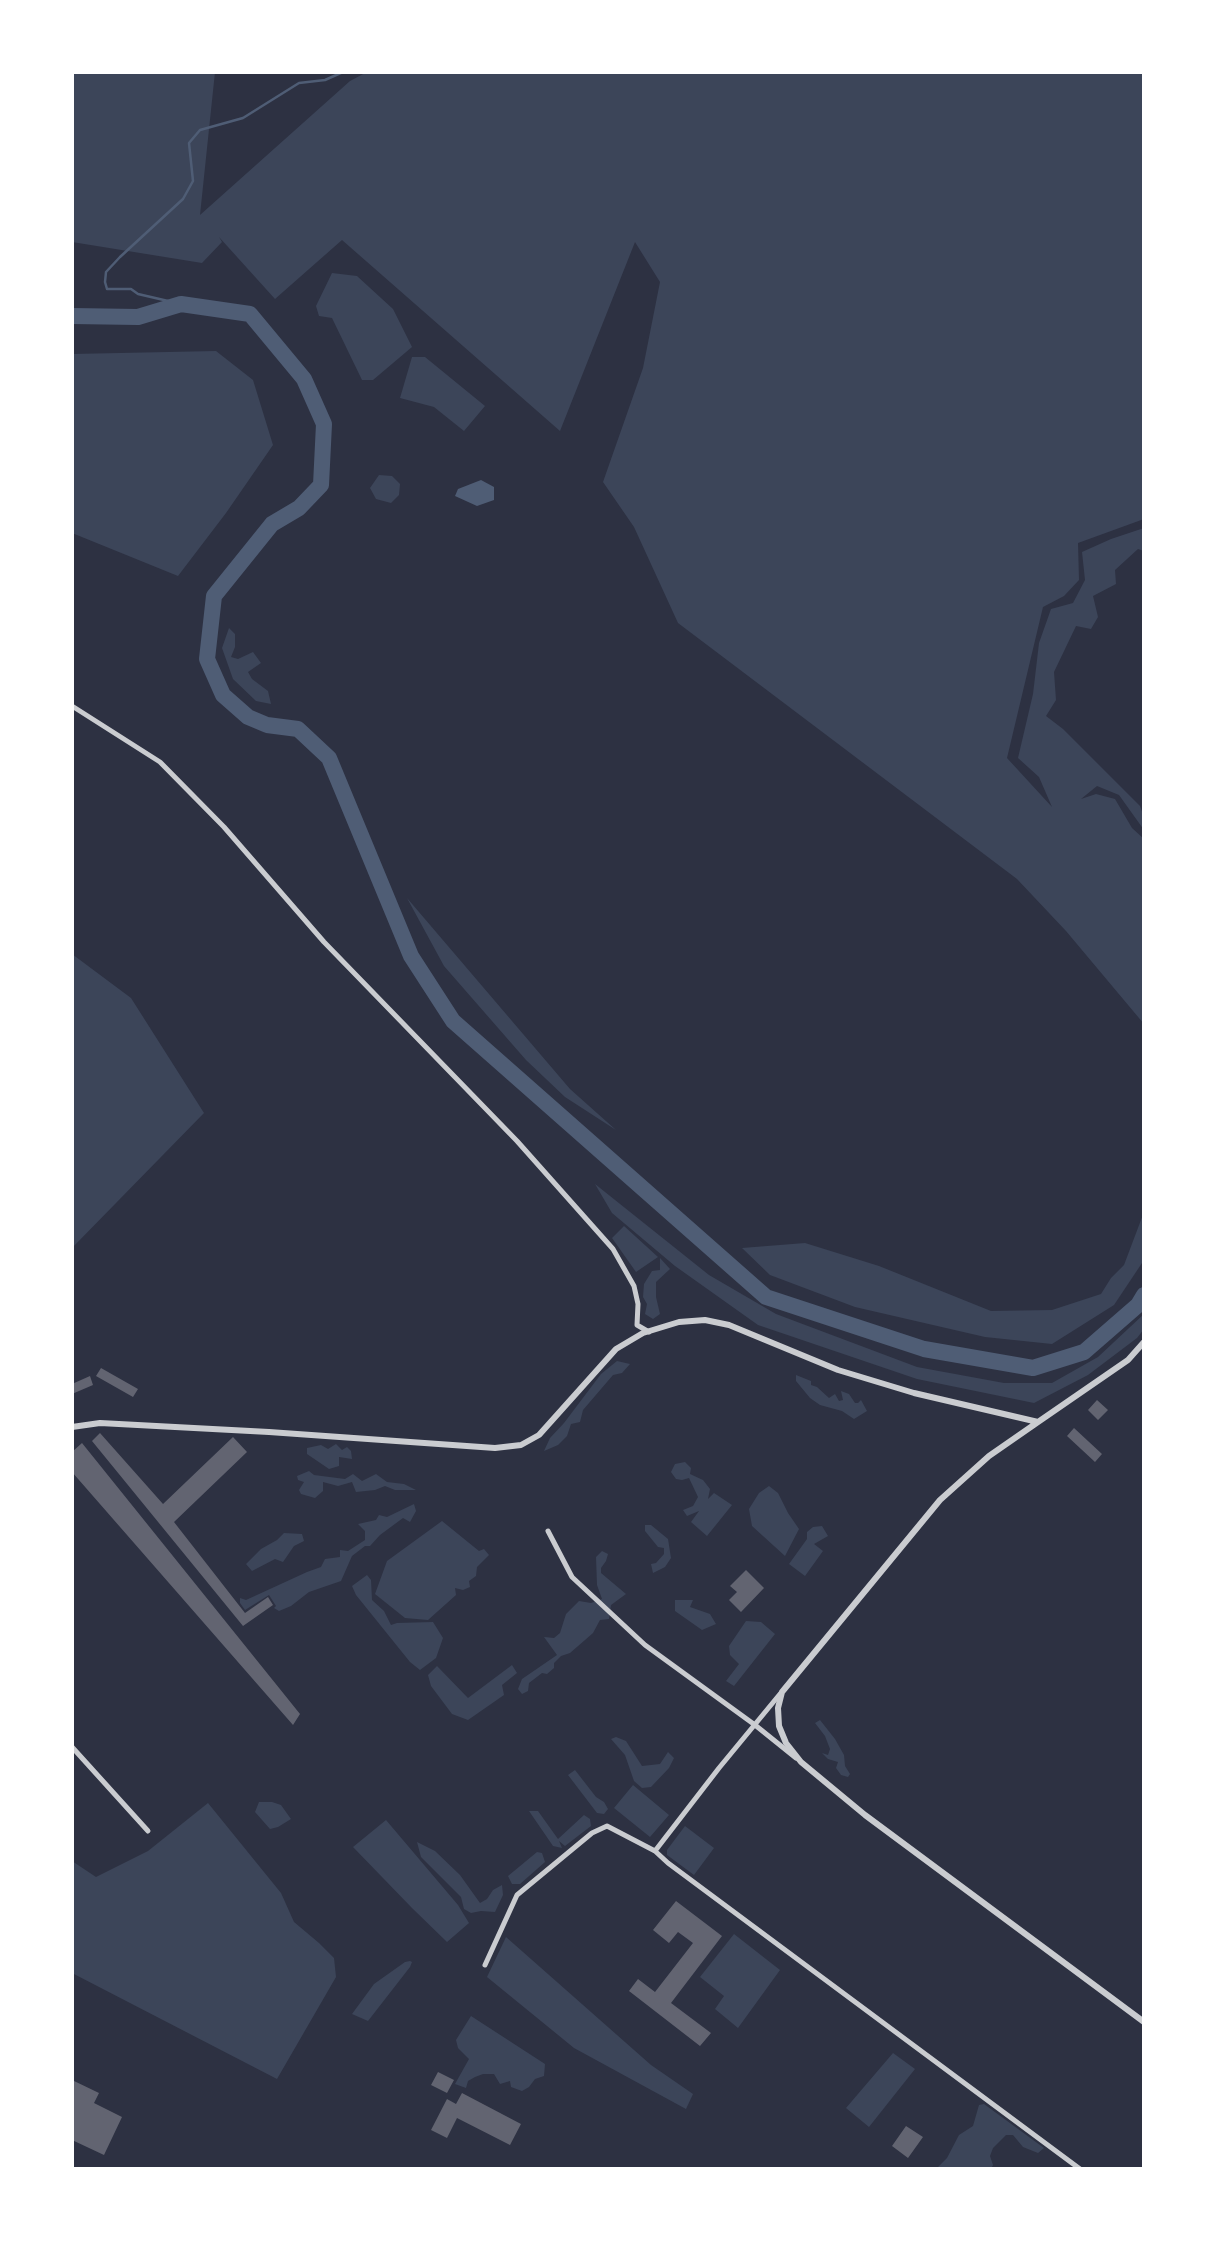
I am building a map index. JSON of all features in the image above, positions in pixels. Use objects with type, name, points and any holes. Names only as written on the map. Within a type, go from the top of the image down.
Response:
[{"type":"street","points":[[72,706],[160,762],[224,827],[324,942],[517,1141],[613,1250],[634,1286],[638,1304],[637,1325],[649,1332]]},
{"type":"street","points":[[72,1427],[100,1423],[495,1448],[521,1445],[539,1435],[616,1349],[649,1332],[679,1322],[705,1320],[729,1325],[838,1370],[914,1394],[1038,1422]]},
{"type":"street","points":[[655,1850],[940,1500],[989,1455],[1128,1360],[1144,1342]]},
{"type":"street","points":[[548,1531],[572,1577],[645,1645],[755,1725],[865,1815],[1144,2022]]},
{"type":"street","points":[[782,1692],[778,1708],[779,1726],[786,1743],[801,1762]]},
{"type":"street","points":[[72,1747],[148,1831]]},
{"type":"street","points":[[485,1965],[517,1895],[592,1833],[607,1826],[655,1850],[668,1863],[1080,2169]]},
{"type":"shaded area","points":[[72,72],[215,72],[200,215],[350,81],[367,72],[1144,72],[1144,519],[1078,543],[1079,580],[1064,596],[1043,607],[1007,758],[1052,807],[1039,777],[1018,758],[1033,694],[1039,643],[1051,609],[1073,603],[1085,580],[1082,552],[1144,528],[1144,551],[1138,549],[1115,570],[1116,584],[1093,596],[1098,617],[1091,629],[1076,626],[1054,672],[1056,700],[1046,716],[1063,729],[1140,806],[1144,817],[1144,830],[1119,795],[1097,786],[1081,799],[1096,794],[1115,799],[1132,828],[1144,839],[1144,1024],[1066,931],[1017,879],[678,623],[634,527],[603,482],[643,368],[660,282],[635,242],[560,431],[342,240],[275,299],[219,237],[222,242],[202,263],[72,242]]},
{"type":"shaded area","points":[[332,273],[357,276],[393,309],[412,347],[373,380],[362,380],[332,318],[319,316],[316,306]]},
{"type":"shaded area","points":[[216,351],[253,380],[273,445],[178,576],[72,533],[72,354]]},
{"type":"shaded area","points":[[412,357],[425,357],[485,406],[464,431],[434,407],[400,398]]},
{"type":"shaded area","points":[[379,475],[392,476],[400,484],[399,495],[391,503],[376,499],[370,488]]},
{"type":"shaded area","points":[[481,480],[494,487],[494,500],[477,506],[455,496],[458,489]]},
{"type":"shaded area","points":[[229,628],[235,634],[235,647],[231,657],[238,659],[253,652],[261,663],[248,672],[252,679],[268,691],[271,704],[256,701],[233,679],[222,648]]},
{"type":"shaded area","points":[[407,898],[570,1089],[616,1130],[565,1097],[526,1060],[444,966]]},
{"type":"shaded area","points":[[72,954],[131,998],[204,1113],[72,1248]]},
{"type":"shaded area","points":[[595,1184],[709,1275],[776,1314],[917,1367],[1004,1383],[1052,1383],[1098,1357],[1144,1314],[1144,1329],[1137,1338],[1088,1375],[1034,1403],[917,1379],[758,1325],[675,1266],[612,1213]]},
{"type":"shaded area","points":[[1144,1212],[1144,1260],[1114,1305],[1052,1344],[985,1337],[855,1307],[770,1275],[742,1248],[805,1243],[879,1266],[991,1311],[1052,1310],[1101,1294],[1111,1278],[1124,1265]]},
{"type":"shaded area","points":[[624,1226],[658,1257],[636,1272],[612,1238]]},
{"type":"shaded area","points":[[660,1258],[670,1269],[656,1282],[660,1314],[653,1319],[645,1314],[647,1304],[643,1297],[644,1284],[652,1271],[660,1270]]},
{"type":"shaded area","points":[[617,1361],[630,1364],[622,1373],[613,1375],[583,1410],[580,1422],[571,1424],[567,1436],[558,1445],[544,1451],[550,1438],[601,1374]]},
{"type":"shaded area","points":[[796,1375],[811,1381],[811,1385],[829,1398],[835,1394],[839,1401],[843,1400],[841,1391],[849,1394],[855,1403],[861,1400],[867,1411],[854,1419],[842,1411],[820,1405],[810,1398],[796,1381]]},
{"type":"shaded area","points":[[336,1444],[342,1450],[347,1447],[351,1451],[352,1459],[339,1457],[339,1466],[329,1469],[307,1454],[307,1448],[321,1445],[328,1449]]},
{"type":"shaded area","points":[[685,1462],[691,1468],[690,1474],[703,1480],[710,1489],[708,1499],[714,1493],[732,1505],[707,1536],[691,1522],[699,1511],[687,1516],[683,1510],[693,1506],[698,1497],[689,1478],[676,1479],[671,1472],[675,1464]]},
{"type":"shaded area","points":[[309,1471],[314,1475],[345,1479],[353,1474],[362,1481],[376,1474],[387,1482],[404,1484],[416,1490],[395,1490],[385,1486],[356,1492],[352,1482],[338,1486],[323,1482],[323,1491],[315,1498],[301,1494],[299,1490],[304,1482],[298,1480],[297,1476]]},
{"type":"shaded area","points":[[769,1486],[778,1493],[799,1529],[785,1556],[752,1526],[749,1509],[759,1493]]},
{"type":"shaded area","points":[[414,1504],[416,1511],[410,1522],[403,1518],[370,1546],[365,1546],[352,1556],[341,1581],[309,1592],[291,1606],[279,1611],[274,1608],[276,1606],[269,1595],[245,1610],[240,1603],[240,1598],[246,1600],[321,1567],[325,1559],[340,1557],[340,1550],[348,1551],[365,1540],[365,1531],[358,1524],[376,1520],[379,1515],[387,1517]]},
{"type":"shaded area","points":[[442,1521],[479,1551],[484,1549],[489,1555],[477,1567],[476,1576],[469,1581],[470,1587],[463,1590],[455,1588],[456,1595],[428,1620],[405,1618],[375,1594],[387,1561]]},
{"type":"shaded area","points":[[645,1525],[651,1525],[668,1539],[671,1558],[665,1567],[653,1573],[651,1564],[656,1563],[664,1554],[664,1548],[658,1547],[645,1531]]},
{"type":"shaded area","points":[[822,1526],[828,1536],[814,1544],[823,1551],[805,1576],[789,1564],[807,1539],[807,1532],[813,1527]]},
{"type":"shaded area","points":[[284,1533],[302,1534],[304,1541],[294,1546],[283,1562],[275,1559],[252,1571],[246,1564],[261,1549]]},
{"type":"shaded area","points":[[602,1551],[608,1554],[601,1573],[626,1594],[611,1605],[609,1619],[600,1620],[593,1633],[570,1653],[561,1656],[547,1674],[542,1673],[529,1683],[528,1691],[522,1694],[518,1689],[522,1679],[557,1655],[544,1637],[554,1638],[560,1633],[566,1614],[579,1601],[591,1603],[602,1599],[597,1585],[596,1557]]},
{"type":"shaded area","points":[[367,1575],[371,1580],[372,1600],[384,1611],[391,1625],[433,1622],[443,1638],[436,1658],[420,1670],[410,1662],[356,1595],[352,1586]]},
{"type":"shaded area","points":[[675,1600],[693,1600],[690,1607],[710,1614],[716,1624],[702,1630],[675,1611]]},
{"type":"shaded area","points":[[746,1621],[761,1622],[775,1634],[734,1686],[726,1681],[739,1664],[730,1655],[729,1646]]},
{"type":"shaded area","points":[[512,1665],[517,1673],[502,1685],[504,1695],[468,1720],[452,1714],[431,1686],[428,1675],[437,1666],[468,1698]]},
{"type":"shaded area","points":[[820,1720],[844,1755],[845,1766],[850,1774],[848,1777],[841,1775],[836,1768],[838,1762],[828,1759],[822,1753],[828,1755],[830,1749],[825,1736],[815,1723]]},
{"type":"shaded area","points":[[616,1737],[626,1741],[642,1766],[660,1764],[668,1752],[674,1758],[669,1768],[651,1787],[642,1788],[634,1781],[625,1755],[611,1739]]},
{"type":"shaded area","points":[[575,1770],[596,1797],[604,1802],[608,1809],[604,1814],[597,1813],[568,1775]]},
{"type":"shaded area","points":[[633,1785],[669,1815],[650,1837],[614,1808]]},
{"type":"shaded area","points":[[259,1802],[281,1805],[291,1819],[270,1829],[255,1812]]},
{"type":"shaded area","points":[[208,1803],[281,1893],[294,1922],[334,1958],[336,1977],[277,2079],[72,1973],[72,1861],[96,1877],[148,1851]]},
{"type":"shaded area","points":[[529,1811],[538,1811],[558,1839],[584,1815],[590,1819],[591,1826],[565,1846],[559,1841],[562,1848],[553,1846]]},
{"type":"shaded area","points":[[386,1820],[458,1905],[469,1923],[447,1942],[353,1847]]},
{"type":"shaded area","points":[[685,1826],[714,1848],[694,1875],[667,1855],[667,1850]]},
{"type":"shaded area","points":[[417,1842],[435,1851],[460,1875],[480,1903],[502,1885],[503,1895],[495,1912],[471,1913],[464,1909],[461,1897],[421,1857]]},
{"type":"shaded area","points":[[537,1852],[542,1853],[545,1862],[520,1884],[512,1884],[508,1876]]},
{"type":"shaded area","points":[[734,1934],[780,1970],[738,2028],[715,2009],[724,1996],[700,1977]]},
{"type":"shaded area","points":[[506,1937],[651,2065],[693,2094],[686,2109],[574,2048],[487,1977]]},
{"type":"shaded area","points":[[410,1961],[410,1967],[368,2021],[352,2014],[374,1984]]},
{"type":"shaded area","points":[[471,2016],[545,2064],[544,2076],[535,2079],[522,2091],[511,2087],[510,2081],[500,2084],[494,2074],[475,2077],[468,2081],[466,2088],[455,2084],[469,2059],[458,2048],[456,2040]]},
{"type":"shaded area","points":[[893,2053],[915,2069],[869,2127],[846,2108]]},
{"type":"shaded area","points":[[984,2104],[1044,2148],[1038,2153],[1023,2147],[1013,2135],[1006,2135],[993,2148],[990,2156],[993,2165],[991,2169],[923,2169],[937,2168],[947,2158],[959,2135],[973,2126],[979,2105]]},
{"type":"building","points":[[101,1368],[138,1389],[133,1397],[96,1376]]},
{"type":"building","points":[[90,1376],[93,1385],[72,1394],[72,1384]]},
{"type":"building","points":[[1097,1400],[1108,1410],[1098,1420],[1088,1410]]},
{"type":"building","points":[[1074,1428],[1102,1454],[1095,1462],[1067,1436]]},
{"type":"building","points":[[100,1433],[163,1504],[233,1437],[247,1452],[174,1522],[245,1613],[268,1597],[273,1605],[243,1626],[92,1441]]},
{"type":"building","points":[[82,1443],[300,1714],[293,1725],[72,1472],[72,1452]]},
{"type":"building","points":[[746,1570],[764,1588],[741,1612],[729,1600],[737,1592],[730,1586]]},
{"type":"building","points":[[676,1901],[722,1936],[671,2003],[711,2033],[700,2046],[629,1991],[638,1979],[655,1992],[693,1943],[678,1932],[669,1943],[653,1930]]},
{"type":"building","points":[[438,2072],[454,2080],[447,2093],[431,2085]]},
{"type":"building","points":[[72,2080],[99,2093],[94,2103],[122,2117],[104,2155],[72,2140]]},
{"type":"building","points":[[462,2093],[521,2124],[510,2145],[457,2118],[447,2138],[431,2130],[447,2099],[456,2104]]},
{"type":"building","points":[[906,2126],[923,2137],[908,2158],[892,2146]]},
{"type":"waterway","points":[[181,304],[138,294],[131,289],[107,289],[105,282],[106,272],[120,257],[183,199],[193,181],[189,143],[200,130],[243,118],[299,83],[325,80],[343,72]]},
{"type":"waterway","points":[[72,316],[138,317],[181,304],[250,314],[304,379],[324,424],[321,485],[299,508],[272,524],[214,596],[207,659],[223,695],[248,717],[267,725],[298,729],[329,758],[411,956],[453,1021],[766,1297],[924,1349],[1033,1368],[1084,1352],[1138,1305],[1144,1295]]}]
